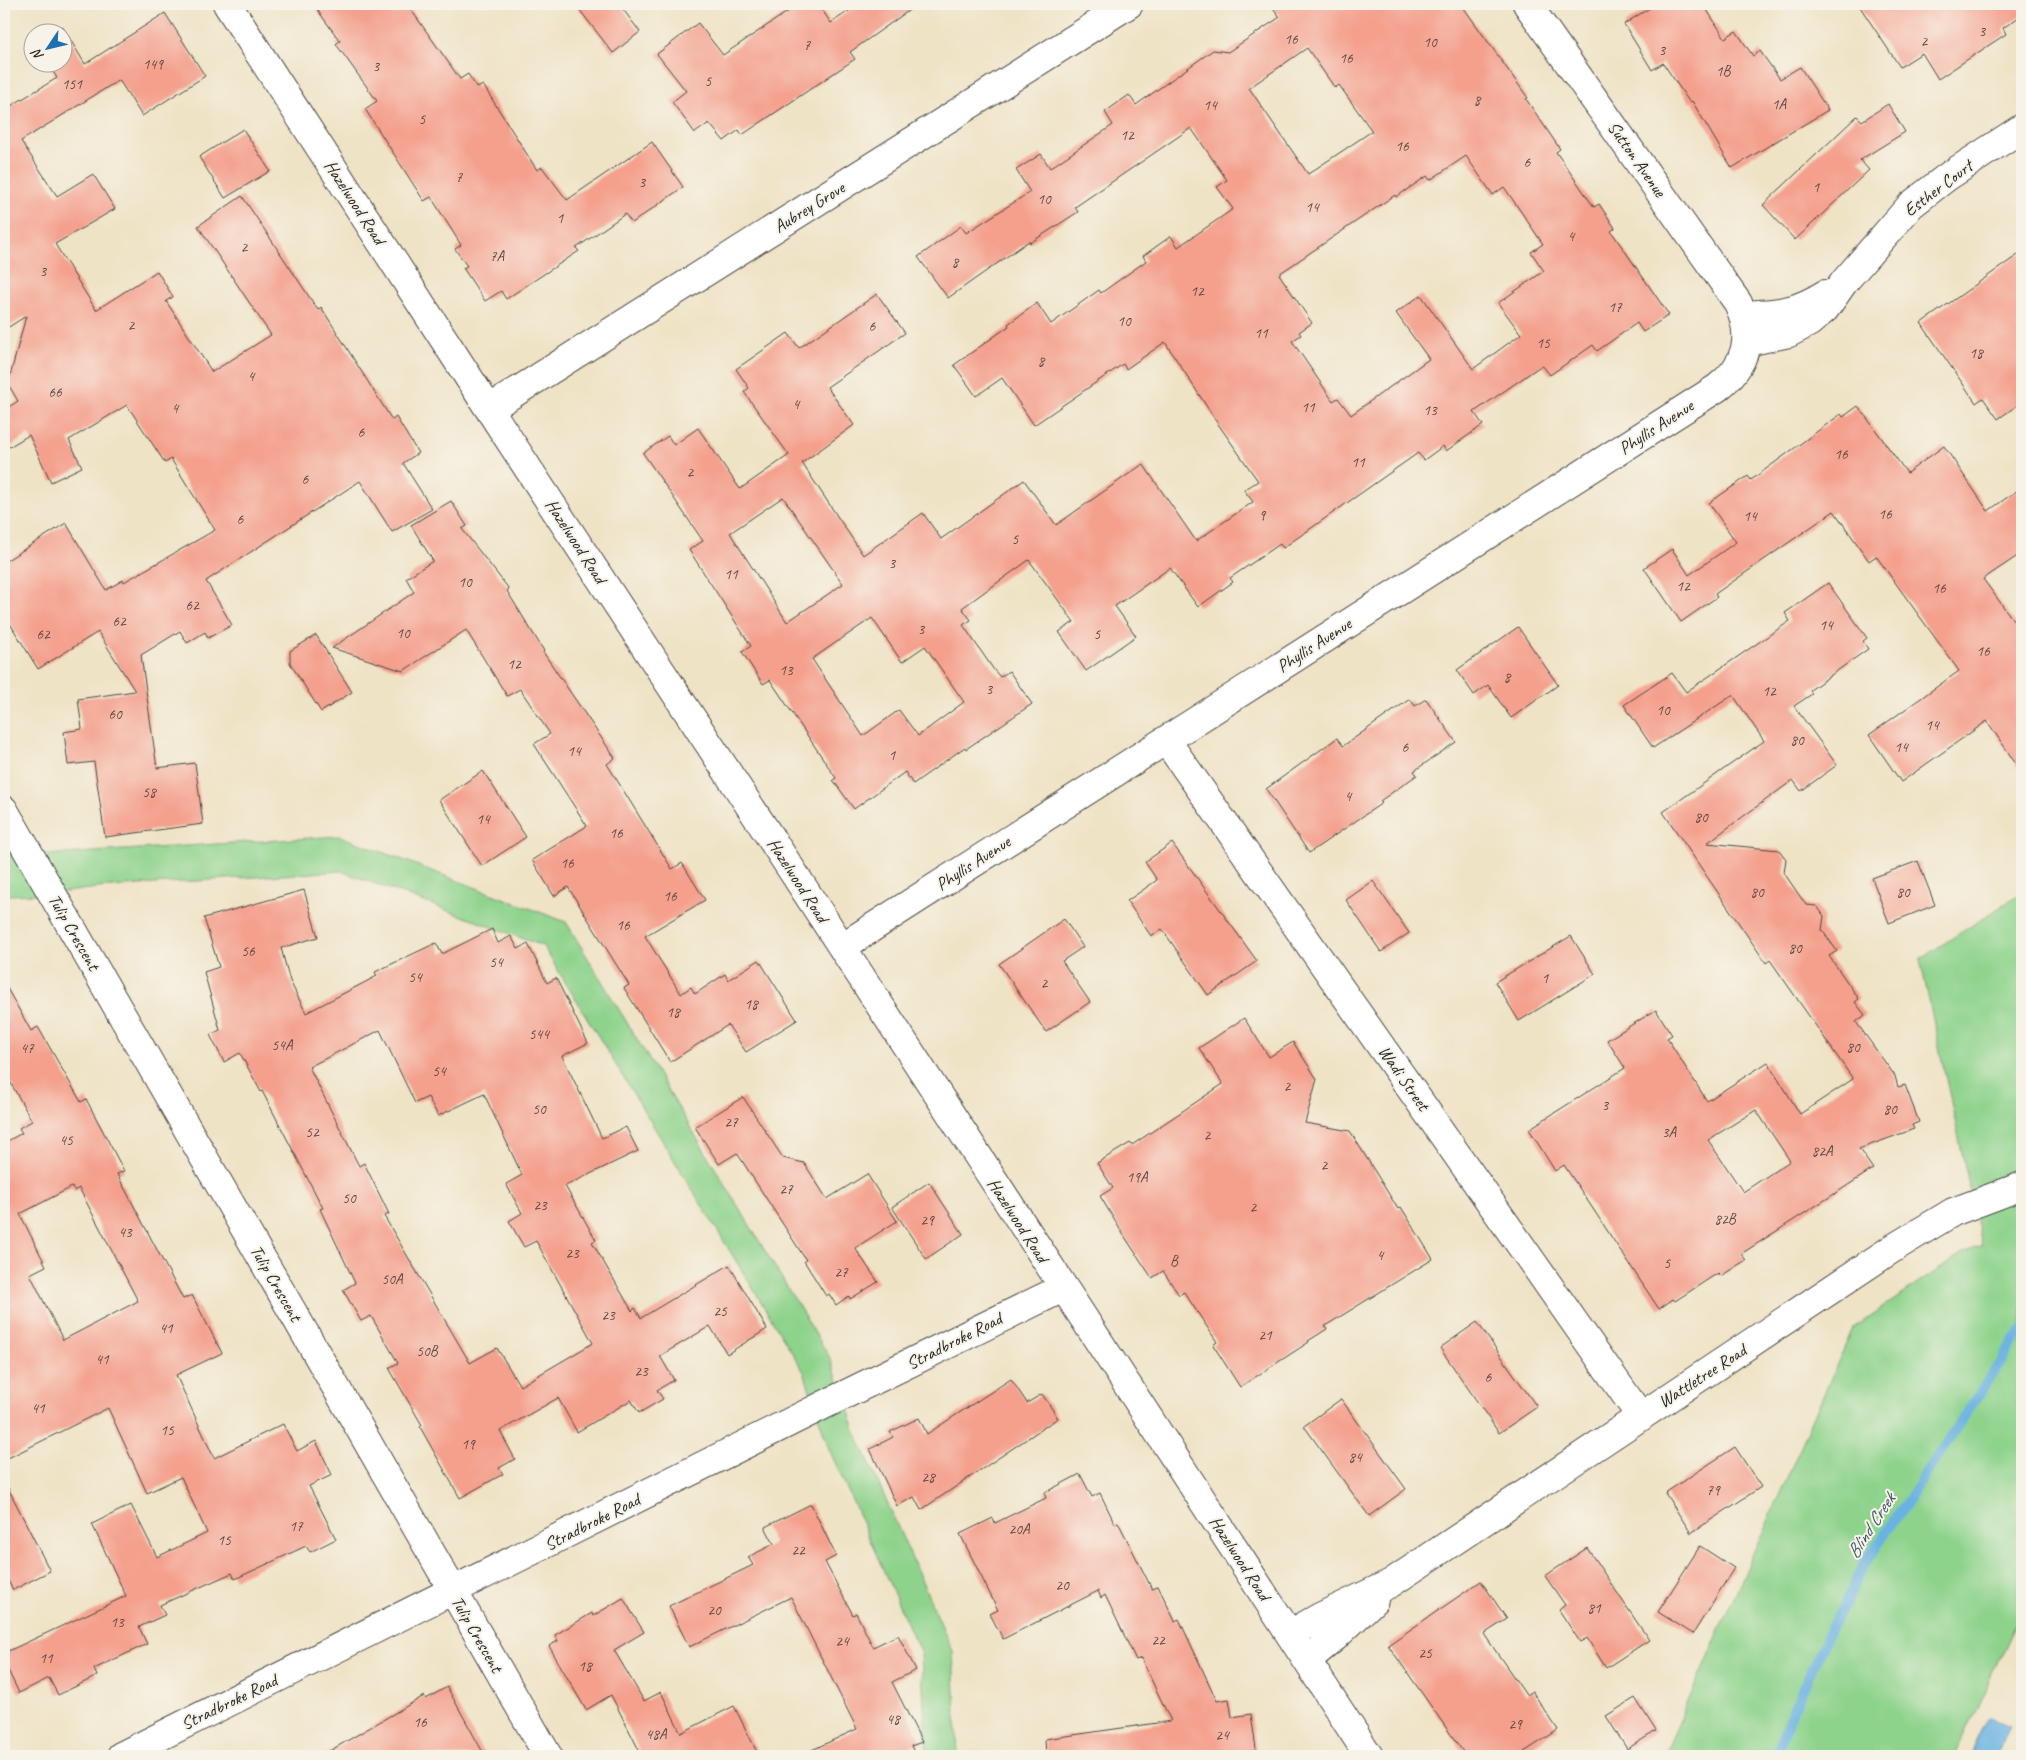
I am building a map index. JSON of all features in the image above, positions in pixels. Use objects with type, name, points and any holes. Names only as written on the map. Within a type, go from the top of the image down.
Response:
[{"type":"street","name":"Hazelwood Road","points":[[227,4],[1368,1756]]},
{"type":"street","name":"Aubrey Grove","points":[[489,409],[1130,4]]},
{"type":"street","name":"Sutton Avenue","points":[[1527,4],[1731,292],[1746,328]]},
{"type":"street","name":"Esther Court","points":[[1746,328],[1789,333],[1810,322],[1825,308],[1844,282],[1911,205],[1947,177],[2022,128]]},
{"type":"street","name":"Phyllis Avenue","points":[[842,947],[1717,388],[1728,380],[1744,355],[1746,328]]},
{"type":"street","name":"Wadi Street","points":[[1166,740],[1641,1417]]},
{"type":"street","name":"Tulip Crescent","points":[[4,810],[548,1756]]},
{"type":"street","name":"Wattletree Road","points":[[1290,1634],[1320,1617],[1391,1583],[1895,1248],[1953,1212],[2022,1186]]},
{"type":"street","name":"Stradbroke Road","points":[[121,1756],[453,1592],[842,1396],[1063,1288]]},
{"type":"street","name":"Wattletree Road","points":[[1307,1660],[1334,1638],[1391,1583]]},
{"type":"green space","points":[[4,810],[31,856],[340,836],[566,922],[830,1358],[857,1435],[953,1651],[958,1756],[927,1756],[921,1654],[829,1449],[804,1372],[543,946],[341,871],[97,888],[52,894],[4,895]]},
{"type":"green space","points":[[2022,893],[2022,1611],[1955,1756],[1664,1756],[1853,1328],[1961,1254],[1982,1245],[1920,959]]},
{"type":"water","points":[[1988,1717],[2009,1726],[1996,1756],[1970,1756]]},
{"type":"building","points":[[313,4],[407,4],[460,79],[468,74],[477,88],[483,85],[537,170],[542,167],[567,200],[652,142],[683,187],[632,223],[625,214],[576,248],[579,251],[506,299],[501,291],[485,301],[463,268],[467,266],[455,249],[461,245],[431,197],[424,201],[365,109],[377,101],[336,44],[340,41]]},
{"type":"building","points":[[575,4],[619,4],[640,32],[613,53]]},
{"type":"building","points":[[799,4],[818,4],[831,23],[859,4],[918,4],[850,52],[855,59],[742,135],[739,130],[724,141],[709,123],[695,133],[672,102],[686,91],[657,54],[698,23],[723,55]]},
{"type":"building","points":[[1270,4],[1461,4],[1528,98],[1526,99],[1560,149],[1556,152],[1594,207],[1599,204],[1615,228],[1611,231],[1669,315],[1643,332],[1637,323],[1597,351],[1593,345],[1550,375],[1542,365],[1474,412],[1483,425],[1446,451],[1443,446],[1424,460],[1418,453],[1283,548],[1280,544],[1230,578],[1233,582],[1198,607],[1170,568],[1115,606],[1136,636],[1086,671],[1059,632],[1074,622],[1029,560],[962,608],[971,620],[963,625],[994,670],[1000,677],[1009,671],[1032,704],[966,749],[965,747],[913,784],[905,772],[854,809],[833,780],[836,778],[770,680],[763,684],[742,652],[751,646],[689,550],[703,541],[643,453],[668,436],[674,445],[698,428],[740,489],[789,455],[744,392],[749,388],[736,369],[788,333],[799,348],[877,294],[905,333],[827,387],[854,425],[802,463],[863,555],[923,513],[941,539],[1024,480],[1056,525],[1143,464],[1196,541],[1253,502],[1244,490],[1258,481],[1218,424],[1165,342],[1126,369],[1123,364],[1034,425],[1002,378],[976,396],[954,365],[1009,326],[1008,324],[1037,303],[1051,324],[1099,290],[1101,293],[1146,261],[1143,256],[1171,236],[1178,247],[1233,209],[1217,187],[1227,180],[1191,128],[1075,207],[1078,212],[1030,243],[1029,241],[948,298],[918,257],[961,226],[966,233],[1030,192],[1016,170],[1041,154],[1050,168],[1113,125],[1105,112],[1129,95],[1136,105],[1213,50],[1228,52],[1280,17]],"holes":[[[1307,48],[1335,88],[1339,85],[1372,131],[1308,174],[1249,88]],[[1466,156],[1493,195],[1504,187],[1543,244],[1531,252],[1544,271],[1498,303],[1521,334],[1473,369],[1421,295],[1396,313],[1429,359],[1351,415],[1338,398],[1333,401],[1292,341],[1301,335],[1299,332],[1312,323],[1279,274],[1395,195],[1396,197],[1427,176],[1430,180]],[[783,497],[843,584],[787,622],[730,533]],[[872,618],[902,662],[925,646],[964,702],[918,736],[899,710],[863,736],[812,659]]]},
{"type":"building","points":[[1656,4],[1703,4],[1725,38],[1736,31],[1753,56],[1760,51],[1780,79],[1800,67],[1828,110],[1732,168],[1692,101],[1690,103],[1663,63],[1652,70],[1624,24]]},
{"type":"building","points":[[1858,4],[2022,4],[2022,15],[2003,28],[2006,34],[1938,79],[1922,53],[1900,67]]},
{"type":"building","points":[[165,13],[205,76],[142,116],[119,80],[21,141],[57,196],[93,174],[115,209],[55,244],[96,310],[157,271],[173,297],[166,301],[212,372],[271,335],[198,226],[242,196],[318,310],[321,307],[392,420],[396,417],[418,453],[403,463],[432,509],[392,532],[360,481],[206,581],[232,625],[208,638],[205,632],[187,643],[180,631],[141,655],[157,768],[195,763],[203,824],[105,837],[94,762],[68,765],[64,732],[82,729],[78,699],[135,691],[98,632],[38,669],[4,614],[4,562],[66,523],[106,590],[123,580],[124,582],[215,530],[171,459],[165,463],[127,405],[69,440],[82,467],[51,482],[29,435],[4,450],[4,410],[18,401],[8,384],[26,316],[4,330],[4,110],[57,78],[53,72],[72,72],[72,43],[85,64]]},
{"type":"building","points":[[1888,104],[1905,132],[1860,160],[1869,170],[1795,240],[1763,205],[1857,116],[1862,121]]},
{"type":"building","points":[[243,129],[270,171],[225,198],[199,157]]},
{"type":"building","points":[[2022,252],[2022,402],[1998,419],[1983,398],[1976,403],[1921,323]]},
{"type":"building","points":[[1858,406],[1907,473],[1944,446],[1988,511],[2022,487],[2022,553],[1983,579],[2022,632],[2022,773],[1987,721],[1901,782],[1869,735],[1959,671],[1876,556],[1869,561],[1834,511],[1715,594],[1717,597],[1681,622],[1644,568],[1672,549],[1689,575],[1736,542],[1709,503],[1748,476],[1751,480],[1841,414],[1843,417]]},
{"type":"building","points":[[451,501],[467,526],[462,529],[509,589],[507,591],[543,652],[615,758],[607,764],[672,869],[682,863],[705,900],[645,936],[681,994],[691,987],[695,994],[725,974],[728,980],[759,960],[797,1020],[746,1052],[728,1025],[670,1062],[624,988],[629,985],[568,887],[554,896],[532,860],[587,826],[534,744],[550,734],[520,689],[507,696],[466,630],[403,671],[332,648],[414,592],[406,578],[433,561],[411,525]]},
{"type":"building","points":[[1828,583],[1867,638],[1863,641],[1868,649],[1810,690],[1812,694],[1794,706],[1837,765],[1801,791],[1793,780],[1707,843],[1779,850],[1786,859],[1784,873],[1806,905],[1817,906],[1824,916],[1822,930],[1837,951],[1829,956],[1859,999],[1855,1002],[1865,1015],[1856,1022],[1895,1076],[1898,1087],[1905,1085],[1919,1122],[1912,1125],[1914,1129],[1859,1149],[1873,1169],[1741,1254],[1746,1260],[1721,1276],[1718,1273],[1675,1301],[1673,1299],[1659,1309],[1564,1165],[1555,1171],[1529,1129],[1625,1068],[1607,1040],[1656,1010],[1672,1035],[1667,1038],[1707,1101],[1768,1062],[1800,1114],[1853,1079],[1770,960],[1766,963],[1663,812],[1764,741],[1733,695],[1653,748],[1624,705],[1672,673],[1686,692],[1790,621],[1785,613]],"holes":[[[1756,1110],[1790,1161],[1743,1192],[1708,1140]]]},
{"type":"building","points":[[1518,627],[1558,685],[1511,718],[1488,685],[1474,695],[1457,670]]},
{"type":"building","points":[[316,635],[352,692],[321,712],[290,663],[290,651]]},
{"type":"building","points":[[1410,699],[1415,706],[1426,699],[1456,742],[1414,771],[1417,775],[1380,801],[1382,803],[1309,853],[1266,789],[1337,738],[1343,746]]},
{"type":"building","points":[[483,771],[526,837],[482,866],[439,800]]},
{"type":"building","points":[[1172,843],[1257,961],[1208,995],[1162,929],[1151,936],[1127,901],[1157,880],[1145,862]]},
{"type":"building","points":[[1918,861],[1935,905],[1889,923],[1872,878]]},
{"type":"building","points":[[1373,881],[1409,933],[1381,952],[1346,900]]},
{"type":"building","points":[[304,890],[318,937],[281,948],[290,981],[306,1013],[377,976],[375,972],[436,943],[442,954],[492,929],[498,943],[511,936],[518,949],[528,944],[547,983],[556,978],[588,1043],[562,1056],[602,1138],[626,1127],[638,1151],[565,1186],[596,1240],[592,1242],[632,1311],[635,1308],[641,1318],[729,1265],[767,1329],[727,1354],[710,1326],[660,1356],[674,1380],[657,1390],[663,1399],[639,1413],[631,1400],[577,1432],[558,1398],[500,1431],[515,1459],[499,1468],[503,1474],[460,1498],[420,1427],[422,1425],[389,1368],[398,1363],[371,1316],[361,1321],[343,1290],[355,1283],[320,1209],[323,1208],[262,1091],[240,1053],[224,1062],[210,1035],[220,1030],[204,972],[219,967],[204,918]],"holes":[[[380,1030],[415,1103],[428,1097],[438,1116],[484,1094],[522,1175],[506,1184],[522,1213],[509,1221],[524,1247],[536,1241],[593,1343],[520,1386],[497,1348],[470,1363],[384,1216],[389,1214],[364,1163],[359,1166],[309,1067]]]},
{"type":"building","points":[[1064,919],[1083,947],[1062,961],[1090,1002],[1046,1032],[999,964]]},
{"type":"building","points":[[1571,936],[1595,974],[1519,1021],[1495,982]]},
{"type":"building","points":[[4,983],[31,1031],[38,1027],[81,1102],[86,1099],[124,1171],[117,1174],[183,1299],[192,1295],[222,1353],[176,1375],[214,1458],[283,1424],[297,1451],[316,1441],[332,1475],[309,1486],[336,1539],[310,1552],[306,1546],[235,1579],[232,1573],[160,1605],[165,1615],[139,1627],[147,1644],[94,1669],[97,1676],[58,1695],[49,1678],[19,1693],[4,1662],[4,1653],[126,1596],[92,1524],[131,1505],[157,1557],[207,1533],[181,1477],[147,1493],[108,1408],[4,1460],[4,1143],[22,1133],[19,1128],[32,1121],[4,1071]],"holes":[[[72,1187],[74,1191],[79,1188],[138,1301],[63,1340],[30,1274],[46,1266],[20,1214]]]},
{"type":"building","points":[[1244,1018],[1269,1057],[1293,1042],[1317,1079],[1305,1123],[1350,1131],[1398,1209],[1401,1207],[1433,1259],[1325,1326],[1327,1329],[1309,1342],[1240,1387],[1213,1345],[1217,1342],[1184,1292],[1179,1295],[1163,1271],[1152,1278],[1121,1231],[1100,1196],[1113,1188],[1097,1163],[1130,1143],[1132,1145],[1223,1084],[1199,1048]]},
{"type":"building","points":[[743,1097],[783,1158],[804,1163],[827,1199],[867,1174],[897,1221],[855,1248],[878,1282],[850,1299],[849,1296],[836,1305],[829,1294],[826,1296],[804,1261],[806,1260],[737,1153],[719,1164],[695,1127]]},
{"type":"building","points":[[929,1182],[963,1234],[926,1259],[892,1207]]},
{"type":"building","points":[[1477,1322],[1537,1407],[1499,1433],[1440,1348]]},
{"type":"building","points":[[1011,1379],[1027,1403],[1042,1394],[1058,1418],[921,1510],[914,1497],[897,1506],[870,1449],[893,1437],[890,1432],[919,1418],[927,1434]]},
{"type":"building","points":[[1341,1399],[1406,1489],[1369,1516],[1304,1426]]},
{"type":"building","points":[[1735,1447],[1761,1487],[1691,1533],[1665,1493]]},
{"type":"building","points":[[1080,1474],[1092,1497],[1100,1493],[1115,1524],[1118,1522],[1152,1589],[1158,1586],[1175,1621],[1179,1619],[1217,1701],[1229,1699],[1232,1717],[1251,1714],[1257,1756],[1046,1756],[1045,1739],[1171,1721],[1141,1658],[1136,1660],[1105,1595],[1101,1598],[1098,1591],[1003,1639],[990,1614],[998,1610],[960,1534],[993,1518],[995,1523],[1046,1498],[1044,1493]]},
{"type":"building","points":[[4,1480],[50,1571],[13,1590],[4,1573]]},
{"type":"building","points":[[811,1504],[836,1556],[825,1562],[853,1615],[856,1613],[873,1647],[898,1635],[916,1670],[892,1682],[922,1742],[911,1746],[916,1756],[799,1756],[857,1729],[791,1597],[689,1647],[669,1606],[753,1565],[748,1557],[774,1544],[765,1527]]},
{"type":"building","points":[[1700,1546],[1734,1568],[1693,1634],[1658,1612]]},
{"type":"building","points":[[1587,1548],[1649,1640],[1606,1668],[1587,1638],[1580,1642],[1559,1610],[1565,1605],[1545,1576]]},
{"type":"building","points":[[1481,1581],[1507,1619],[1484,1634],[1526,1695],[1532,1691],[1558,1730],[1518,1756],[1466,1756],[1388,1645]]},
{"type":"building","points":[[623,1598],[644,1632],[614,1650],[644,1701],[661,1692],[681,1733],[734,1706],[759,1756],[636,1756],[641,1754],[611,1695],[586,1710],[549,1646],[558,1641],[555,1635],[592,1613],[593,1616]]},
{"type":"building","points":[[447,1687],[485,1756],[321,1756],[424,1696],[426,1699]]},
{"type":"building","points":[[1635,1698],[1656,1731],[1627,1749],[1606,1716]]},
{"type":"waterway","name":"Blind Creek","points":[[1776,1756],[1789,1719],[1826,1639],[1865,1564],[2022,1330]]}]
